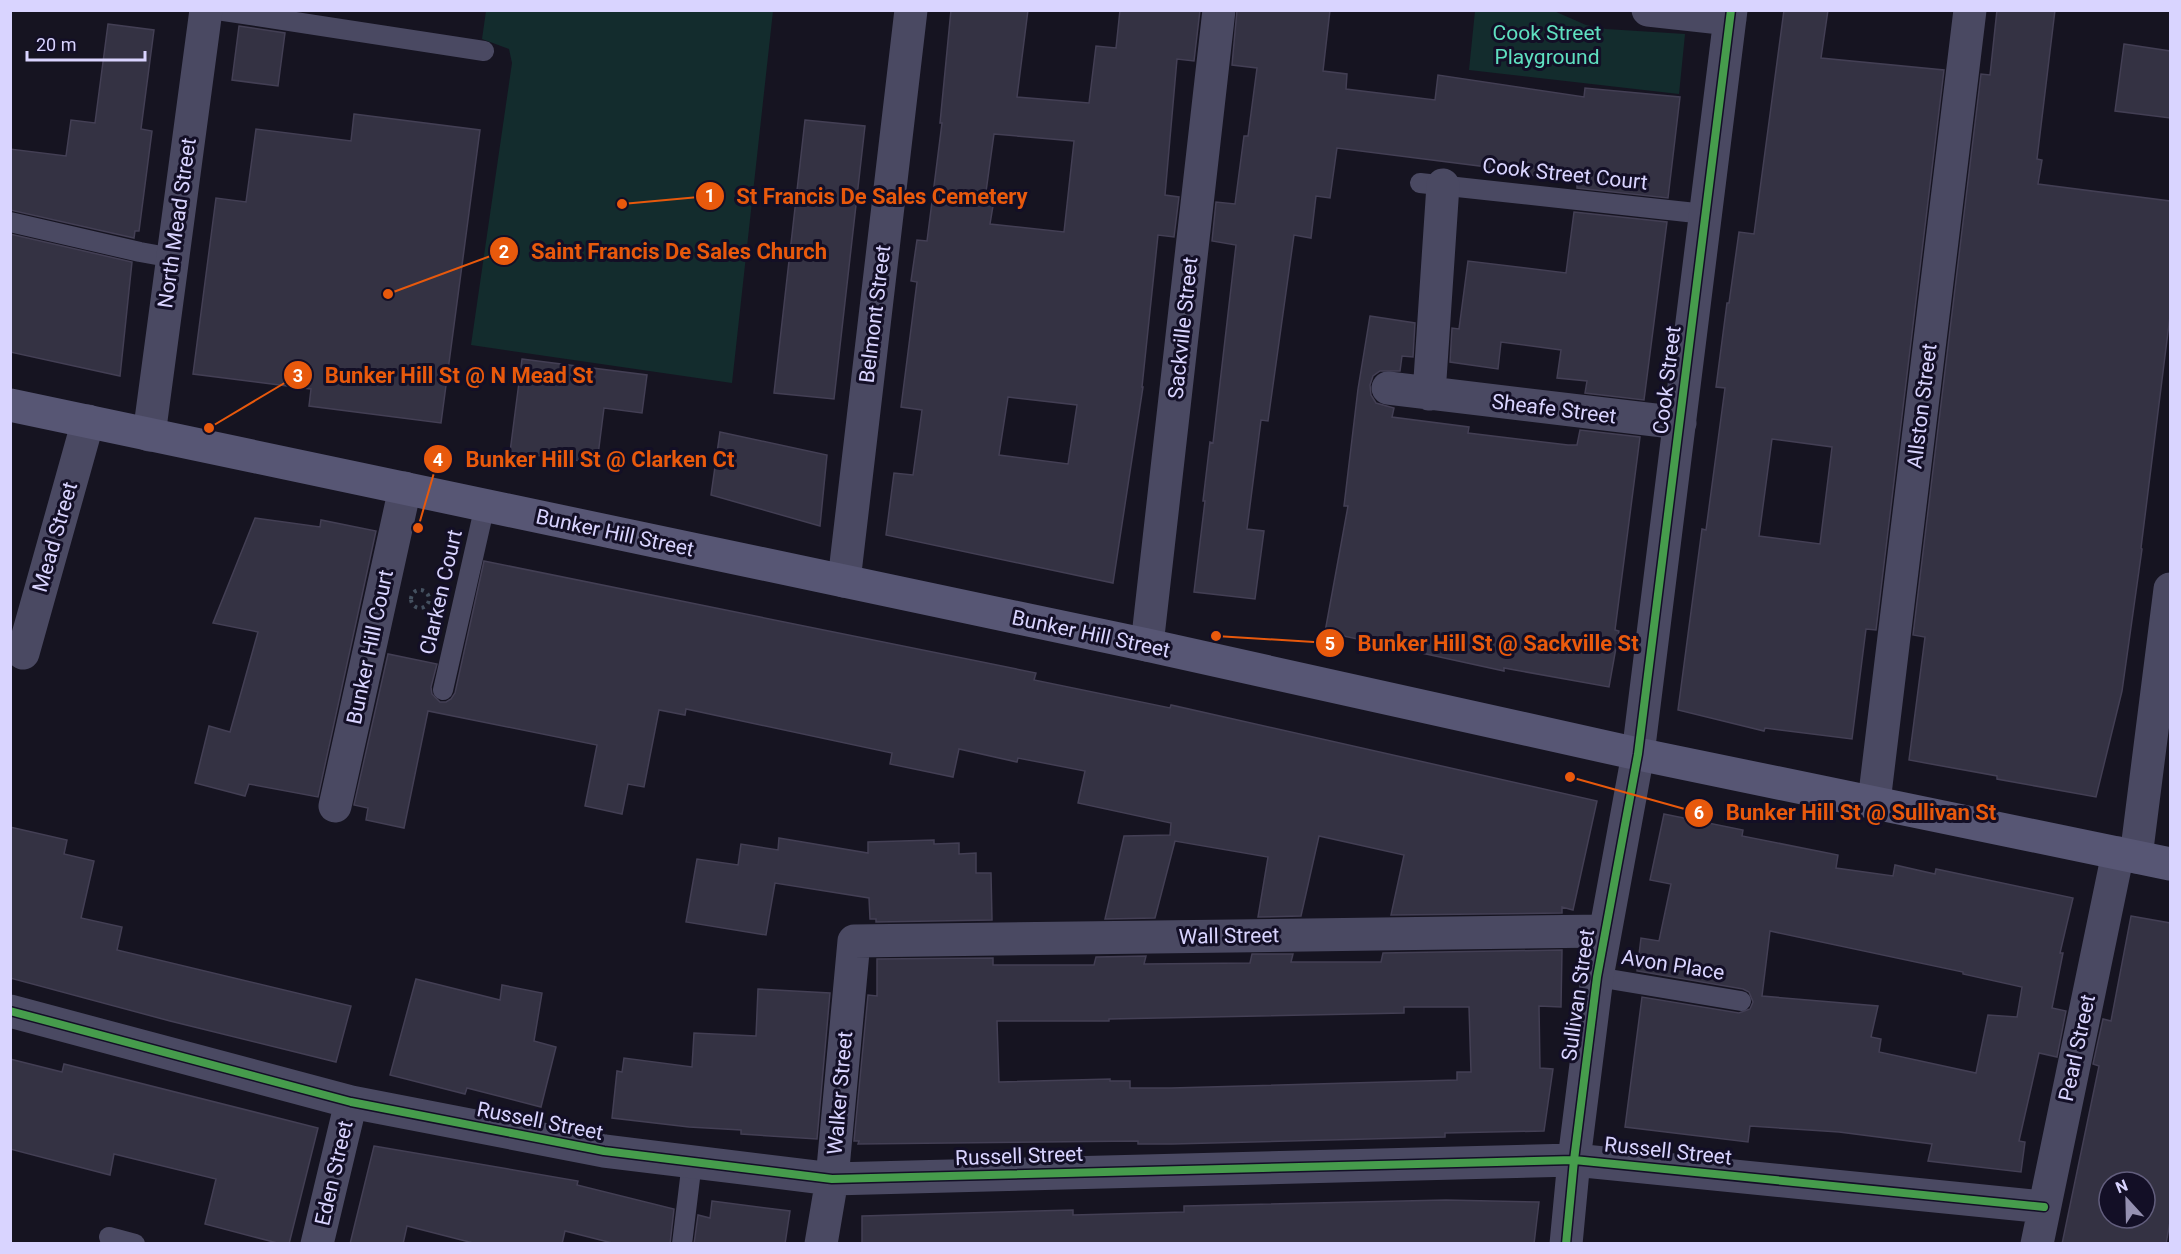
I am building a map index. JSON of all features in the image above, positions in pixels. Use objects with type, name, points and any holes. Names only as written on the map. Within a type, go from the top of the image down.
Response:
[{"type":"main road","name":"Bunker Hill Street","points":[[10,405],[1147,645],[1638,753],[2170,864]]},
{"type":"street","name":"North Mead Street","points":[[149,435],[206,10]]},
{"type":"street","name":"Belmont Street","points":[[844,581],[911,10]]},
{"type":"street","name":"Sackville Street","points":[[1147,645],[1219,10]]},
{"type":"street","points":[[1648,10],[1730,15]]},
{"type":"street","name":"Allston Street","points":[[1874,802],[1970,10]]},
{"type":"street","name":"Cook Street","points":[[1638,753],[1730,15]]},
{"type":"street","points":[[1429,394],[1431,184]]},
{"type":"street","name":"Sheafe Street","points":[[1388,388],[1680,423]]},
{"type":"street","name":"Mead Street","points":[[23,653],[88,421]]},
{"type":"street","name":"Bunker Hill Court","points":[[335,806],[405,488]]},
{"type":"street","name":"Pearl Street","points":[[2037,1244],[2127,855],[2170,589]]},
{"type":"street","name":"Sullivan Street","points":[[1566,1244],[1597,977],[1638,753]]},
{"type":"street","name":"Wall Street","points":[[854,941],[1604,931]]},
{"type":"street","name":"Walker Street","points":[[821,1244],[832,1179],[854,941]]},
{"type":"street","name":"Russell Street","points":[[10,1011],[351,1102],[593,1149],[832,1179],[1574,1160],[2044,1207]]},
{"type":"street","name":"Eden Street","points":[[318,1244],[351,1102]]},
{"type":"lane","points":[[217,10],[484,51]]},
{"type":"lane","name":"Cook Street Court","points":[[1431,184],[1705,214]]},
{"type":"lane","points":[[10,222],[173,258]]},
{"type":"lane","name":"Clarken Court","points":[[443,690],[485,506]]},
{"type":"lane","name":"Avon Place","points":[[1597,977],[1741,1001]]},
{"type":"lane","points":[[682,1244],[692,1162]]},
{"type":"lane","points":[[109,1237],[135,1244]]},
{"type":"green space","points":[[486,11],[773,11],[732,383],[471,345],[512,63],[509,49],[482,39]]},
{"type":"green space","name":"Cook Street Playground","points":[[1475,11],[1554,11],[1586,25],[1606,29],[1685,34],[1679,94],[1469,70]]},
{"type":"building","points":[[951,10],[1028,10],[1017,97],[1089,103],[1096,46],[1116,48],[1120,10],[1200,10],[1194,61],[1177,59],[1165,195],[1179,197],[1174,237],[1158,235],[1143,387],[1113,583],[886,535],[894,473],[913,475],[922,410],[901,407],[917,282],[911,281],[917,240],[927,241],[942,123],[940,123]],"holes":[[[994,134],[1074,141],[1064,232],[990,224],[994,200],[985,199]],[[1008,397],[1077,405],[1068,464],[999,455]]]},
{"type":"building","points":[[1237,10],[1330,10],[1323,71],[1347,74],[1346,89],[1435,100],[1438,75],[1584,97],[1585,88],[1680,97],[1668,198],[1577,188],[1577,181],[1495,171],[1495,168],[1337,148],[1330,198],[1316,196],[1311,238],[1294,235],[1268,421],[1261,420],[1247,529],[1264,531],[1255,599],[1194,592],[1210,442],[1213,443],[1236,245],[1212,241],[1216,202],[1235,204],[1244,136],[1248,136],[1257,68],[1232,65]]},
{"type":"building","points":[[1784,10],[1828,10],[1821,58],[1944,70],[1876,630],[1866,629],[1852,739],[1765,728],[1764,731],[1678,710],[1702,529],[1706,530],[1725,388],[1716,387],[1727,303],[1729,303],[1739,232],[1754,234]],"holes":[[[1772,439],[1832,447],[1820,544],[1759,536]]]},
{"type":"building","points":[[1997,10],[2055,10],[2037,159],[2042,160],[2038,184],[2170,201],[2170,316],[2142,549],[2122,691],[2096,797],[1909,760],[1925,637],[1913,635],[1981,74],[1990,75]]},
{"type":"building","points":[[108,24],[154,30],[141,129],[152,131],[139,231],[135,231],[134,238],[10,210],[10,149],[66,156],[71,120],[95,123]]},
{"type":"building","points":[[239,26],[285,33],[278,86],[232,80]]},
{"type":"building","points":[[2124,44],[2170,51],[2170,118],[2115,111]]},
{"type":"building","points":[[354,114],[480,130],[441,423],[309,406],[311,389],[193,374],[216,198],[246,202],[256,129],[351,141]]},
{"type":"building","points":[[805,120],[865,126],[834,399],[774,393]]},
{"type":"building","points":[[1574,212],[1667,222],[1644,400],[1585,393],[1587,381],[1557,378],[1561,350],[1501,342],[1498,369],[1450,362],[1452,328],[1459,329],[1468,261],[1566,273]]},
{"type":"building","points":[[10,234],[132,262],[120,376],[10,352]]},
{"type":"building","points":[[1370,316],[1415,323],[1413,357],[1402,356],[1400,371],[1380,371],[1373,376],[1370,385],[1371,395],[1376,403],[1394,408],[1392,417],[1469,427],[1468,433],[1568,445],[1577,445],[1580,430],[1640,437],[1615,630],[1619,631],[1609,687],[1504,668],[1504,671],[1325,632],[1348,506],[1344,506],[1358,389]]},
{"type":"building","points":[[522,359],[647,375],[642,413],[604,408],[597,463],[510,452]]},
{"type":"building","points":[[720,432],[827,455],[820,526],[711,495]]},
{"type":"building","points":[[255,518],[320,527],[321,520],[376,531],[318,797],[249,784],[245,796],[195,783],[209,726],[230,732],[258,632],[213,623]]},
{"type":"building","points":[[484,561],[1036,673],[1034,680],[1170,708],[1171,705],[1597,801],[1573,910],[1562,907],[1562,913],[1391,915],[1404,855],[1319,836],[1301,916],[1258,917],[1268,857],[1175,841],[1155,918],[1105,919],[1124,836],[1170,835],[1171,823],[1078,803],[1085,771],[1018,758],[1017,762],[959,749],[953,777],[890,764],[892,753],[686,709],[685,715],[659,710],[644,787],[628,784],[622,814],[585,806],[597,745],[428,711],[404,828],[366,820],[368,808],[354,805],[388,654],[437,664],[431,687],[432,694],[440,702],[451,699],[455,693]]},
{"type":"building","points":[[1664,814],[1743,830],[1742,836],[1838,855],[1836,868],[1893,876],[1895,865],[1935,874],[1936,869],[2073,898],[2060,953],[2063,953],[2052,1008],[2066,1011],[2057,1057],[2039,1053],[2019,1141],[2025,1142],[2021,1172],[1928,1161],[1932,1144],[1839,1132],[1750,1126],[1748,1142],[1625,1127],[1642,997],[1739,1013],[1750,1009],[1753,1002],[1749,992],[1743,989],[1637,971],[1641,938],[1659,941],[1671,884],[1650,880]],"holes":[[[1770,931],[1963,972],[1963,974],[2022,987],[2017,1017],[1988,1015],[1976,1073],[1879,1052],[1881,1039],[1871,1037],[1878,1006],[1762,996]]]},
{"type":"building","points":[[10,827],[67,840],[64,854],[94,861],[81,918],[122,927],[117,950],[351,1006],[336,1062],[10,978]]},
{"type":"building","points":[[779,838],[868,853],[868,842],[934,840],[934,844],[959,843],[959,854],[976,853],[976,873],[991,873],[992,920],[876,922],[876,919],[870,919],[869,898],[775,883],[766,935],[686,922],[697,859],[738,865],[741,844],[778,850]]},
{"type":"building","points":[[2131,916],[2170,923],[2170,1222],[2166,1244],[2062,1244],[2099,1066],[2093,1064],[2103,1019],[2111,1021]]},
{"type":"building","points":[[1562,950],[1561,1007],[1539,1006],[1540,1068],[1553,1069],[1544,1131],[1445,1133],[1445,1137],[1172,1144],[1138,1144],[1138,1141],[858,1144],[859,1141],[854,1141],[868,995],[877,996],[877,959],[993,958],[993,965],[1094,965],[1096,957],[1146,956],[1144,964],[1250,963],[1252,954],[1293,954],[1291,962],[1381,962],[1383,953]],"holes":[[[1404,1007],[1469,1007],[1471,1072],[1457,1072],[1457,1080],[1171,1088],[1130,1088],[1130,1081],[1110,1081],[1110,1079],[999,1082],[997,1021],[1109,1021],[1109,1019],[1404,1013]]]},
{"type":"building","points":[[416,979],[500,1000],[502,985],[542,993],[534,1041],[556,1047],[541,1107],[467,1088],[465,1094],[390,1075]]},
{"type":"building","points":[[758,989],[830,993],[817,1139],[741,1134],[741,1130],[689,1127],[612,1118],[617,1071],[622,1072],[624,1058],[692,1067],[694,1033],[756,1036]]},
{"type":"building","points":[[10,1059],[62,1072],[64,1064],[318,1128],[289,1244],[281,1244],[205,1224],[216,1179],[114,1154],[110,1175],[10,1149]]},
{"type":"building","points":[[374,1146],[578,1181],[577,1185],[674,1209],[670,1244],[616,1244],[565,1231],[562,1244],[477,1244],[407,1226],[403,1244],[350,1244]]},
{"type":"building","points":[[1446,1200],[1539,1202],[1534,1244],[862,1244],[862,1216],[1073,1210],[1073,1215],[1184,1212],[1184,1206]]},
{"type":"building","points":[[712,1201],[790,1211],[785,1244],[694,1244],[698,1215],[710,1218]]},
{"type":"cycle path","points":[[1566,1244],[1597,977],[1638,754],[1731,10]]},
{"type":"cycle path","points":[[10,1011],[351,1102],[604,1151],[832,1179],[1574,1160],[2044,1207]]},
{"type":"place","name":"St Francis De Sales Cemetery","points":[[622,204]]},
{"type":"place","name":"Saint Francis De Sales Church","points":[[388,294]]},
{"type":"place","name":"Bunker Hill St @ N Mead St","points":[[209,428]]},
{"type":"place","name":"Bunker Hill St @ Clarken Ct","points":[[418,528]]},
{"type":"place","name":"Bunker Hill St @ Sackville St","points":[[1216,636]]},
{"type":"place","name":"Bunker Hill St @ Sullivan St","points":[[1570,777]]}]
